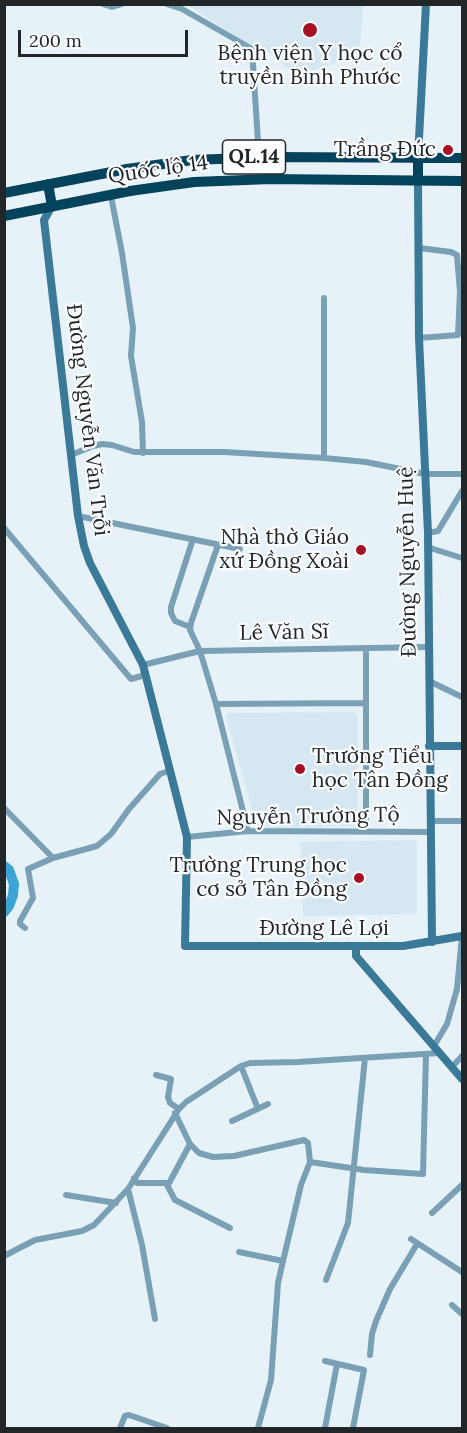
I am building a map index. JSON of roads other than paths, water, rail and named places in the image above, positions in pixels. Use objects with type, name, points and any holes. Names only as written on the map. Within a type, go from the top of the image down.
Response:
[{"type":"highway","name":"Quốc lộ 14","points":[[4,193],[127,169],[192,160],[259,157],[462,158]]},
{"type":"highway","points":[[418,158],[418,181]]},
{"type":"highway","name":"Quốc lộ 14","points":[[4,216],[195,182],[271,179],[462,181]]},
{"type":"highway","points":[[48,184],[52,207]]},
{"type":"street","points":[[103,4],[112,7],[122,4]]},
{"type":"street","points":[[168,4],[182,9],[252,49],[259,157]]},
{"type":"street","points":[[418,158],[426,4]]},
{"type":"street","name":"Đường Nguyễn Huệ","points":[[418,181],[419,338],[428,533],[432,942]]},
{"type":"street","points":[[111,196],[133,328],[131,356],[142,422],[143,453]]},
{"type":"street","name":"Đường Nguyễn Văn Trỗi","points":[[52,207],[44,220],[78,516],[90,564],[144,670],[187,837],[185,946]]},
{"type":"street","points":[[419,248],[451,252],[457,255],[460,292],[458,336],[419,338]]},
{"type":"street","points":[[324,298],[324,458]]},
{"type":"street","points":[[71,455],[102,444],[143,453],[224,452],[324,458],[366,462],[425,474],[462,474]]},
{"type":"street","points":[[428,533],[438,531],[462,491]]},
{"type":"street","points":[[78,516],[240,549]]},
{"type":"street","points":[[4,528],[131,679],[144,670]]},
{"type":"street","points":[[190,627],[176,621],[171,613],[171,607],[193,539]]},
{"type":"street","points":[[219,545],[190,627],[200,651],[216,705],[248,831]]},
{"type":"street","points":[[427,547],[462,558]]},
{"type":"street","name":"Lê Văn Sĩ","points":[[144,670],[200,651],[428,647]]},
{"type":"street","points":[[366,648],[366,831]]},
{"type":"street","points":[[429,681],[462,698]]},
{"type":"street","points":[[216,705],[365,704]]},
{"type":"street","points":[[429,746],[462,746]]},
{"type":"street","points":[[25,928],[20,921],[33,898],[28,869],[53,858],[97,846],[111,834],[129,809],[160,774],[169,771]]},
{"type":"street","points":[[4,808],[53,858]]},
{"type":"street","points":[[430,821],[462,821]]},
{"type":"street","name":"Nguyễn Trường Tộ","points":[[187,837],[248,831],[430,832]]},
{"type":"street","points":[[4,1256],[35,1240],[82,1231],[94,1225],[128,1188],[177,1111],[186,1102],[241,1066],[250,1063],[426,1054],[436,1049],[447,1024],[457,989],[462,936]]},
{"type":"street","name":"Đường Lê Lợi","points":[[185,946],[403,946],[462,936]]},
{"type":"street","points":[[356,946],[356,956],[462,1079]]},
{"type":"street","points":[[310,1162],[423,1174],[426,1054]]},
{"type":"street","points":[[453,1067],[462,1056]]},
{"type":"street","points":[[326,1280],[346,1230],[365,1058]]},
{"type":"street","points":[[241,1066],[258,1109]]},
{"type":"street","points":[[156,1075],[171,1079],[168,1097],[170,1103],[177,1111],[190,1144],[199,1152],[223,1157],[304,1140],[308,1143],[310,1162],[301,1185],[278,1283],[272,1380],[258,1428]]},
{"type":"street","points":[[232,1121],[268,1104]]},
{"type":"street","points":[[168,1185],[190,1144]]},
{"type":"street","points":[[134,1178],[137,1184],[163,1182],[168,1185],[175,1200],[230,1228]]},
{"type":"street","points":[[432,1213],[462,1185]]},
{"type":"street","points":[[128,1188],[142,1245],[155,1319]]},
{"type":"street","points":[[66,1195],[116,1203]]},
{"type":"street","points":[[411,1239],[462,1272]]},
{"type":"street","points":[[370,1355],[376,1321],[390,1289],[417,1244]]},
{"type":"street","points":[[239,1252],[282,1261]]},
{"type":"street","points":[[452,1305],[462,1314]]},
{"type":"street","points":[[325,1361],[364,1370],[353,1428]]},
{"type":"street","points":[[325,1428],[337,1364]]},
{"type":"street","points":[[120,1428],[125,1416],[129,1415],[167,1428]]},
{"type":"waterway","points":[[4,866],[9,870],[14,884],[13,895],[4,912]]},
{"type":"place","name":"Bệnh viện Y học cổ truyền Bình Phước","points":[[310,30]]},
{"type":"place","name":"Trầng Đức","points":[[448,150]]},
{"type":"place","name":"Nhà thờ Giáo xứ Đồng Xoài","points":[[361,550]]},
{"type":"place","name":"Trường Tiểu học Tân Đồng","points":[[300,769]]},
{"type":"place","name":"Trường Trung học cơ sở Tân Đồng","points":[[359,878]]}]
